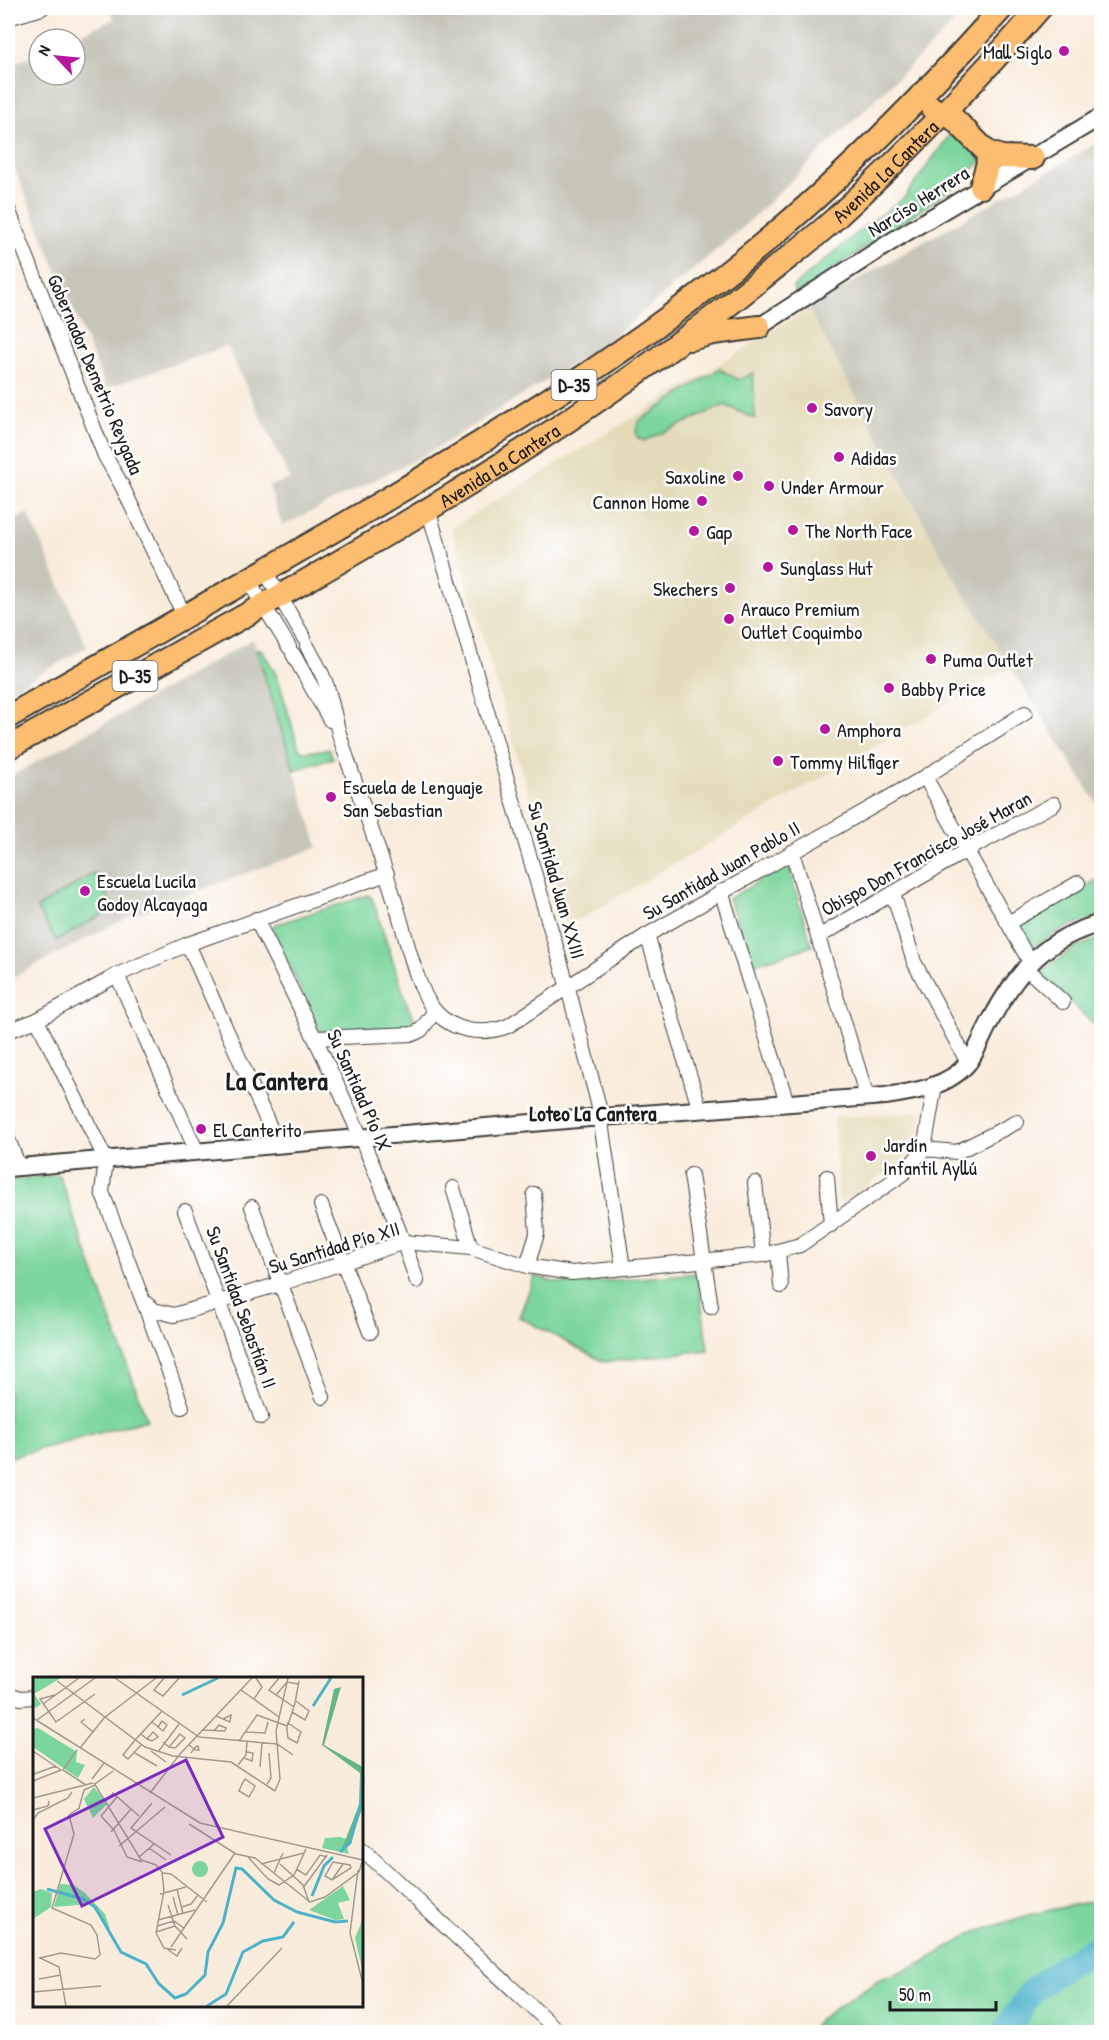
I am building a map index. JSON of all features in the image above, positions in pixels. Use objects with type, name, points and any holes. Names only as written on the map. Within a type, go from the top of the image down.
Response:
[{"type":"highway","name":"Avenida La Cantera","points":[[8,717],[464,454],[615,357],[717,281],[813,201],[917,101],[1002,8]]},
{"type":"highway","name":"Avenida La Cantera","points":[[8,748],[428,509],[562,426],[682,341],[838,217],[944,113],[1040,8]]},
{"type":"highway","points":[[917,101],[954,119],[987,152],[1002,157],[1033,158]]},
{"type":"highway","points":[[981,187],[988,163],[987,152]]},
{"type":"highway","points":[[717,281],[719,295],[726,307],[743,324],[759,327]]},
{"type":"highway","points":[[682,341],[713,333],[759,327]]},
{"type":"street","points":[[8,18],[42,8]]},
{"type":"street","name":"Narciso Herrera","points":[[759,327],[897,238],[1101,116]]},
{"type":"street","name":"Gobernador Demetrio Reygada","points":[[8,209],[105,456],[121,484],[184,617]]},
{"type":"street","name":"Su Santidad Juan XXIII","points":[[428,509],[568,988],[601,1117],[623,1268]]},
{"type":"street","name":"Su Santidad Juan Pablo II","points":[[257,575],[271,600],[291,650],[340,738]]},
{"type":"street","name":"Su Santidad Juan Pablo II","points":[[271,600],[305,642],[327,685],[340,738],[387,874],[424,992],[435,1011],[460,1028],[489,1032],[508,1026],[647,935],[925,777],[1025,713]]},
{"type":"street","points":[[925,777],[1008,923],[1028,964],[1063,1002]]},
{"type":"street","name":"Obispo Don Francisco José Maran","points":[[818,937],[967,850],[1054,804]]},
{"type":"street","points":[[792,852],[867,1097]]},
{"type":"street","points":[[8,1031],[37,1020],[117,975],[188,944],[387,874]]},
{"type":"street","points":[[1008,923],[1078,883]]},
{"type":"street","points":[[721,891],[787,1103]]},
{"type":"street","points":[[893,893],[914,962],[968,1063]]},
{"type":"street","name":"Su Santidad Pío IX","points":[[256,919],[316,1038],[361,1138],[404,1242],[417,1281]]},
{"type":"street","points":[[8,1139],[13,1168],[908,1093],[935,1085],[953,1076],[968,1063],[1007,990],[1028,964],[1068,935],[1101,923]]},
{"type":"street","points":[[647,935],[700,1110]]},
{"type":"street","points":[[188,944],[278,1145]]},
{"type":"street","points":[[117,975],[197,1152]]},
{"type":"street","points":[[316,1038],[413,1034],[421,1030],[435,1011]]},
{"type":"street","points":[[37,1020],[106,1160],[102,1192],[182,1407]]},
{"type":"street","points":[[935,1085],[924,1149],[957,1152],[1017,1122]]},
{"type":"street","name":"Su Santidad Pío XII","points":[[143,1301],[161,1313],[174,1315],[280,1284],[404,1242],[471,1248],[527,1266],[572,1273],[763,1255],[800,1245],[831,1225],[903,1174],[924,1149]]},
{"type":"street","points":[[691,1175],[711,1307]]},
{"type":"street","points":[[827,1177],[831,1225]]},
{"type":"street","points":[[755,1183],[763,1255]]},
{"type":"street","points":[[453,1188],[471,1248]]},
{"type":"street","points":[[527,1266],[537,1234],[534,1194]]},
{"type":"street","points":[[321,1205],[370,1332]]},
{"type":"street","points":[[252,1207],[323,1397]]},
{"type":"street","name":"Su Santidad Sebastián II","points":[[185,1211],[261,1417]]},
{"type":"street","points":[[778,1251],[781,1286]]},
{"type":"street","points":[[8,1694],[21,1698],[33,1697]]},
{"type":"street","points":[[363,1850],[559,2032]]},
{"type":"shaded area","points":[[110,8],[965,8],[947,30],[741,229],[605,344],[427,454],[282,526],[269,486],[290,479],[227,346],[106,388],[8,153],[8,66],[27,57],[27,87],[87,87],[87,31],[114,19]]},
{"type":"shaded area","points":[[1101,141],[1101,810],[950,571],[808,308]]},
{"type":"shaded area","name":"Arauco Premium Outlet Coquimbo","points":[[808,308],[950,571],[1012,666],[567,927],[451,528],[698,378]]},
{"type":"shaded area","points":[[28,513],[87,647],[8,692],[8,524]]},
{"type":"shaded area","points":[[253,639],[318,847],[130,916],[8,980],[8,778]]},
{"type":"shaded area","name":"Jardín Infantil Ayllú","points":[[924,1110],[915,1147],[899,1164],[838,1205],[834,1117],[898,1114]]},
{"type":"green space","points":[[954,129],[982,160],[961,182],[796,295],[793,287],[863,228],[904,198]]},
{"type":"green space","points":[[719,369],[739,380],[753,373],[755,419],[725,405],[644,441],[637,437],[639,421]]},
{"type":"green space","points":[[256,649],[261,649],[274,670],[299,749],[306,752],[329,749],[333,758],[294,770]]},
{"type":"green space","points":[[788,865],[812,946],[754,964],[728,899]]},
{"type":"green space","name":"Escuela Lucila Godoy Alcayaga","points":[[94,873],[114,908],[56,941],[37,908]]},
{"type":"green space","points":[[1101,878],[1101,917],[1064,929],[1029,950],[1016,923]]},
{"type":"green space","points":[[368,895],[372,898],[408,1007],[416,1022],[406,1027],[320,1032],[272,928],[274,925]]},
{"type":"green space","points":[[1101,938],[1101,1031],[1042,975],[1043,970],[1075,948]]},
{"type":"green space","points":[[59,1175],[147,1420],[11,1457],[8,1455],[8,1180]]},
{"type":"green space","points":[[697,1273],[708,1350],[604,1362],[519,1317],[535,1276],[553,1282],[572,1284]]},
{"type":"green space","points":[[1101,1899],[1101,2032],[810,2032],[819,2019],[880,1979],[919,1965],[971,1934],[1028,1915]]},
{"type":"waterway","points":[[1005,2032],[1032,1991],[1066,1965],[1102,1944]]},
{"type":"place","name":"Mall Siglo","points":[[1064,51]]},
{"type":"place","name":"Savory","points":[[812,408]]},
{"type":"place","name":"Adidas","points":[[839,457]]},
{"type":"place","name":"Saxoline","points":[[738,476]]},
{"type":"place","name":"Under Armour","points":[[769,486]]},
{"type":"place","name":"Cannon Home","points":[[702,501]]},
{"type":"place","name":"The North Face","points":[[793,530]]},
{"type":"place","name":"Gap","points":[[694,531]]},
{"type":"place","name":"Sunglass Hut","points":[[768,567]]},
{"type":"place","name":"Skechers","points":[[730,588]]},
{"type":"place","name":"Arauco Premium Outlet Coquimbo","points":[[729,619]]},
{"type":"place","name":"Puma Outlet","points":[[931,659]]},
{"type":"place","name":"Babby Price","points":[[889,688]]},
{"type":"place","name":"Amphora","points":[[825,729]]},
{"type":"place","name":"Tommy Hilfiger","points":[[778,761]]},
{"type":"place","name":"Escuela de Lenguaje San Sebastian","points":[[331,797]]},
{"type":"place","name":"Escuela Lucila Godoy Alcayaga","points":[[85,891]]},
{"type":"place","name":"El Canterito","points":[[201,1129]]},
{"type":"place","name":"Jardín Infantil Ayllú","points":[[871,1156]]},
{"type":"district","name":"La Cantera","points":[[277,1080]]},
{"type":"district","name":"Loteo La Cantera","points":[[593,1113]]}]
